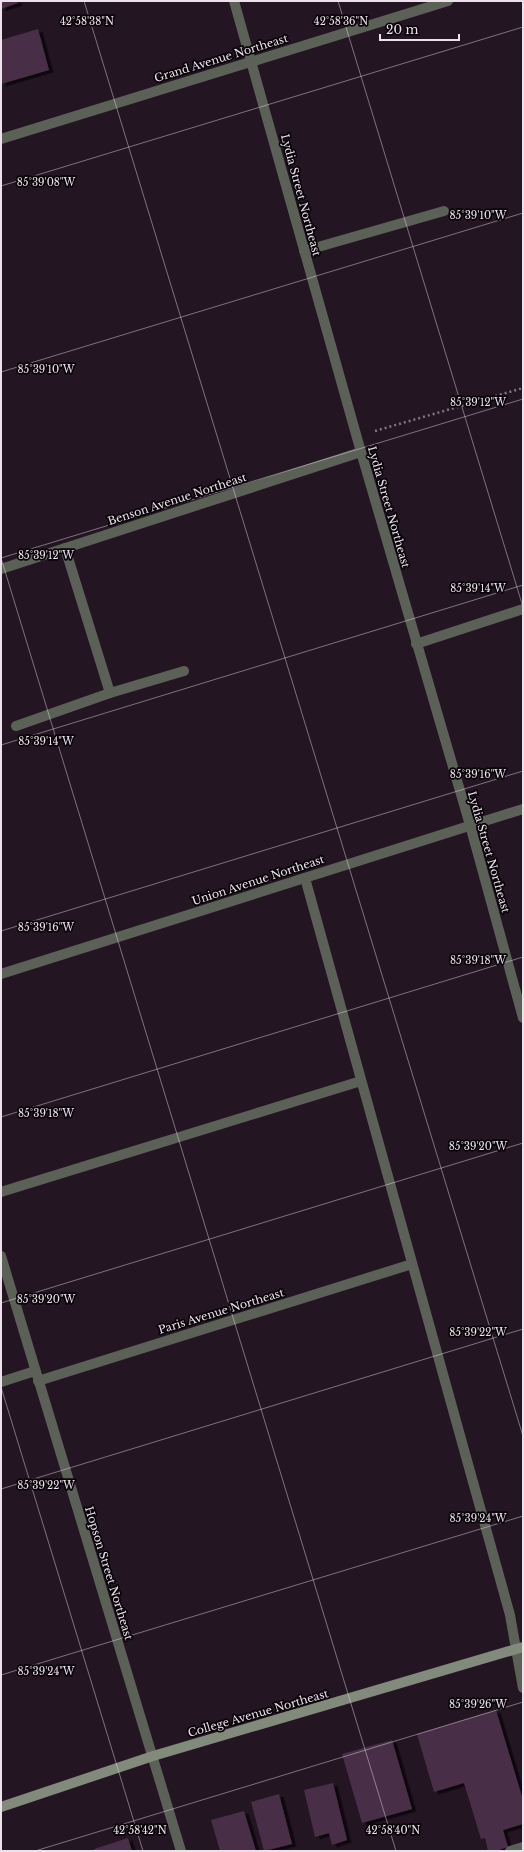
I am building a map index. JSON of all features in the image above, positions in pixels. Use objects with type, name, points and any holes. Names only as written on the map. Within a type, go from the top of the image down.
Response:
[{"type":"main road","name":"College Avenue Northeast","points":[[1,1807],[153,1756],[520,1648]]},
{"type":"street","name":"Lydia Street Northeast","points":[[234,1],[252,60],[361,452],[470,825],[523,1018]]},
{"type":"street","name":"Grand Avenue Northeast","points":[[1,139],[252,60],[448,1]]},
{"type":"street","points":[[304,251],[444,211]]},
{"type":"street","name":"Benson Avenue Northeast","points":[[1,569],[361,452]]},
{"type":"street","points":[[64,548],[110,693]]},
{"type":"street","points":[[416,644],[523,609]]},
{"type":"street","points":[[16,726],[110,693],[184,671]]},
{"type":"street","name":"Union Avenue Northeast","points":[[1,974],[523,809]]},
{"type":"street","points":[[304,878],[520,1648],[523,1688]]},
{"type":"street","points":[[1,1192],[361,1081]]},
{"type":"street","name":"Hopson Street Northeast","points":[[1,1256],[36,1376],[181,1851]]},
{"type":"street","name":"Paris Avenue Northeast","points":[[1,1382],[36,1376],[412,1264]]},
{"type":"street","points":[[510,1851],[523,1847]]},
{"type":"path","points":[[375,431],[523,388]]},
{"type":"building","points":[[1,1],[17,1],[18,3],[1,9]]},
{"type":"building","points":[[38,29],[49,70],[1,84],[1,40]]},
{"type":"building","points":[[496,1710],[523,1800],[523,1824],[503,1830],[508,1847],[496,1851],[488,1851],[485,1838],[481,1839],[464,1783],[434,1792],[417,1734]]},
{"type":"building","points":[[392,1740],[412,1809],[362,1823],[342,1754]]},
{"type":"building","points":[[333,1783],[347,1840],[332,1845],[329,1833],[315,1837],[304,1790]]},
{"type":"building","points":[[279,1794],[292,1844],[264,1851],[251,1802]]},
{"type":"building","points":[[244,1811],[256,1851],[220,1851],[211,1820]]},
{"type":"building","points":[[128,1838],[132,1851],[95,1851],[94,1849]]}]
